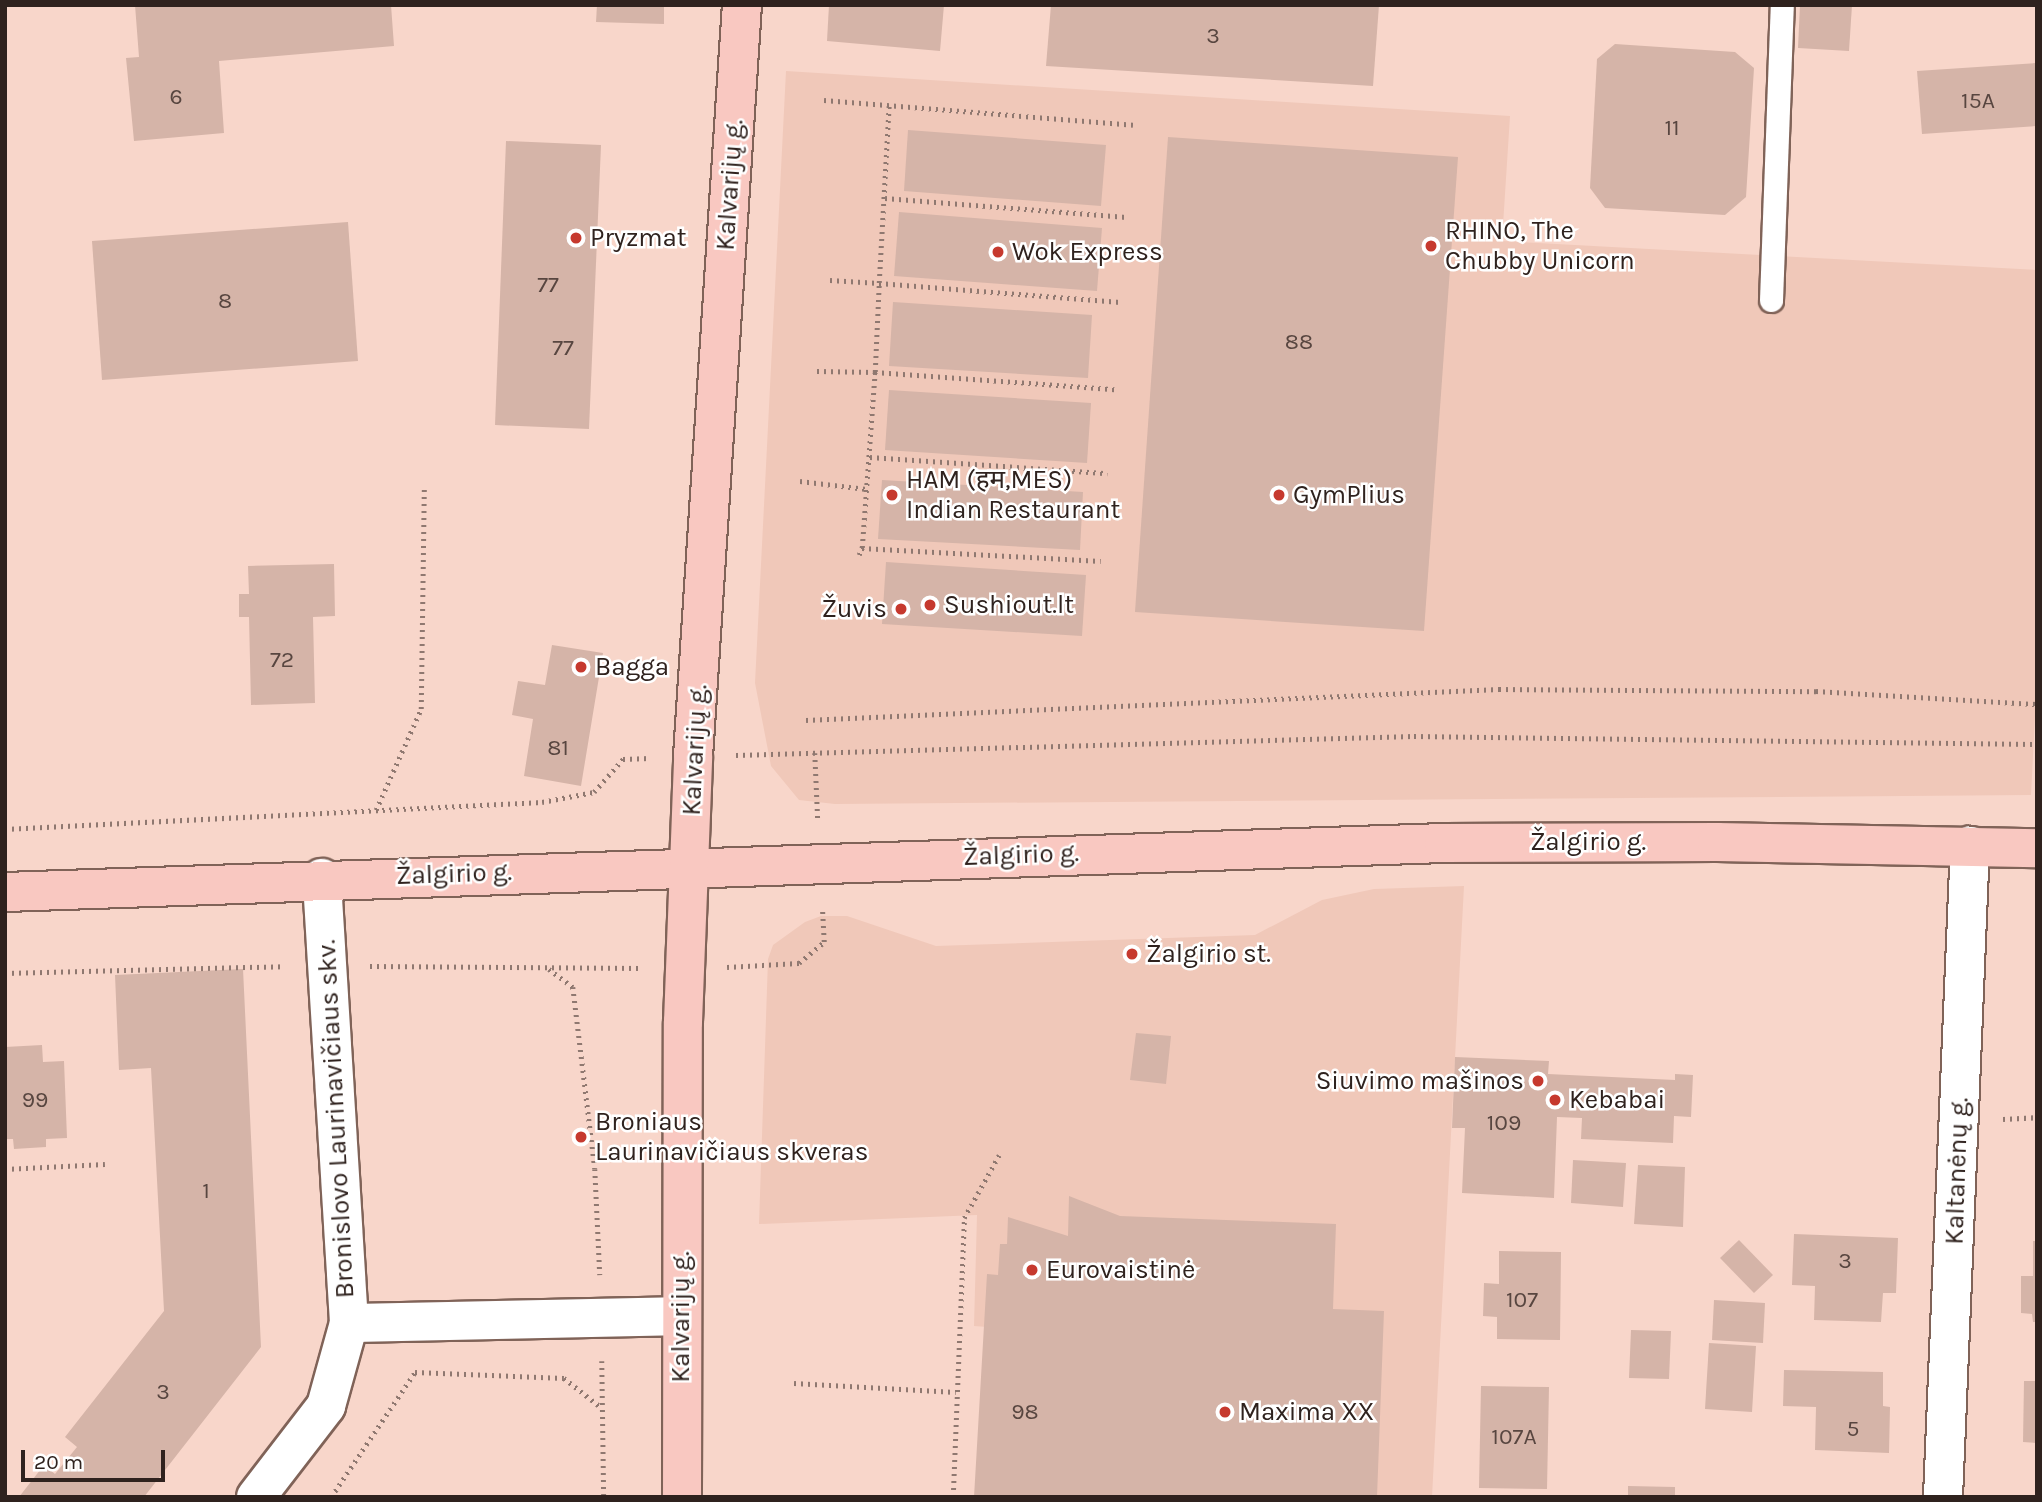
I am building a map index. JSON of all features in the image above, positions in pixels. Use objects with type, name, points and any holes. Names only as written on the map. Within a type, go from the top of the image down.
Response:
[{"type":"main road","name":"Kalvarijų g.","points":[[682,1497],[679,1316],[689,866],[742,5]]},
{"type":"main road","name":"Žalgirio g.","points":[[5,892],[322,878],[1444,843],[2037,848]]},
{"type":"street","name":"Kaltanėnų g.","points":[[1943,1497],[1970,846]]},
{"type":"street","name":"Bronislovo Laurinavičiaus skv.","points":[[322,878],[349,1323],[679,1316]]},
{"type":"street","points":[[256,1497],[326,1406],[349,1323]]},
{"type":"lane","points":[[1771,300],[1782,5]]},
{"type":"path","points":[[824,100],[1133,125]]},
{"type":"path","points":[[859,555],[862,548],[870,457],[889,105]]},
{"type":"path","points":[[885,198],[1126,217]]},
{"type":"path","points":[[830,280],[1120,302]]},
{"type":"path","points":[[817,371],[875,372],[1114,389]]},
{"type":"path","points":[[870,457],[1107,473]]},
{"type":"path","points":[[800,481],[867,489]]},
{"type":"path","points":[[376,810],[421,709],[424,486]]},
{"type":"path","points":[[862,548],[1101,561]]},
{"type":"path","points":[[806,720],[1499,689],[1816,691],[2037,704]]},
{"type":"path","points":[[820,862],[815,753],[1414,736],[2037,744]]},
{"type":"path","points":[[5,829],[542,802]]},
{"type":"path","points":[[5,973],[327,966],[548,968],[573,987],[594,1170],[601,1317],[604,1497]]},
{"type":"path","points":[[953,1497],[964,1218],[999,1155]]},
{"type":"path","points":[[5,1169],[105,1164]]},
{"type":"path","points":[[331,1497],[415,1372],[564,1378],[602,1408]]},
{"type":"path","points":[[794,1383],[956,1392]]},
{"type":"shaded area","points":[[786,71],[1510,116],[1502,241],[2037,270],[2037,677],[2031,795],[835,804],[799,800],[771,766],[755,683]]},
{"type":"shaded area","points":[[1464,886],[1432,1497],[1058,1497],[1071,1333],[974,1326],[977,1215],[759,1224],[768,959],[773,945],[805,922],[821,916],[847,916],[936,946],[1255,935],[1322,900],[1374,889]]},
{"type":"building","points":[[135,5],[391,5],[394,46],[219,61],[224,133],[134,141],[126,58],[139,57]]},
{"type":"building","points":[[597,5],[664,5],[664,24],[596,22]]},
{"type":"building","points":[[829,5],[944,5],[940,51],[827,41]]},
{"type":"building","points":[[1051,5],[1379,5],[1373,86],[1046,66]]},
{"type":"building","points":[[1800,5],[1852,5],[1849,51],[1798,48]]},
{"type":"building","points":[[1615,44],[1735,52],[1754,68],[1746,197],[1725,215],[1605,208],[1590,188],[1597,59]]},
{"type":"building","points":[[2036,63],[2037,126],[1922,134],[1917,71]]},
{"type":"building","points":[[908,130],[1106,145],[1101,206],[904,191]]},
{"type":"building","points":[[1168,137],[1458,157],[1424,631],[1135,612]]},
{"type":"building","points":[[506,141],[601,145],[589,429],[495,425]]},
{"type":"building","name":"Wok Express","points":[[899,212],[1102,228],[1097,291],[894,276]]},
{"type":"building","points":[[348,222],[358,361],[102,380],[92,241]]},
{"type":"building","points":[[893,302],[1092,315],[1088,378],[889,366]]},
{"type":"building","points":[[889,390],[1091,403],[1087,463],[885,450]]},
{"type":"building","points":[[882,480],[1083,492],[1080,550],[878,539]]},
{"type":"building","points":[[886,562],[1086,575],[1082,636],[882,624]]},
{"type":"building","points":[[334,564],[335,616],[313,617],[315,703],[251,705],[249,617],[239,617],[239,594],[249,594],[248,566]]},
{"type":"building","points":[[552,645],[603,653],[581,786],[524,776],[533,719],[512,715],[518,681],[545,685]]},
{"type":"building","points":[[243,969],[261,1347],[144,1497],[19,1497],[44,1465],[55,1474],[77,1447],[65,1437],[164,1311],[151,1068],[119,1070],[115,975]]},
{"type":"building","points":[[1136,1033],[1171,1036],[1166,1084],[1130,1080]]},
{"type":"building","points":[[42,1045],[43,1062],[64,1061],[67,1138],[46,1139],[46,1147],[14,1149],[13,1139],[5,1139],[5,1047]]},
{"type":"building","points":[[1455,1057],[1549,1061],[1548,1074],[1675,1080],[1675,1074],[1693,1075],[1691,1117],[1674,1116],[1673,1143],[1581,1139],[1582,1118],[1557,1117],[1554,1198],[1462,1193],[1465,1128],[1452,1128]]},
{"type":"building","points":[[1573,1160],[1626,1163],[1623,1207],[1571,1203]]},
{"type":"building","points":[[1638,1165],[1685,1167],[1683,1227],[1634,1224]]},
{"type":"building","name":"Maxima XX","points":[[1069,1196],[1120,1216],[1336,1224],[1333,1309],[1384,1311],[1377,1497],[974,1497],[987,1274],[998,1275],[1000,1244],[1007,1244],[1008,1217],[1068,1236]]},
{"type":"building","points":[[1794,1234],[1898,1238],[1896,1293],[1883,1293],[1881,1322],[1814,1320],[1815,1286],[1792,1285]]},
{"type":"building","points":[[1739,1240],[1773,1275],[1754,1293],[1720,1258]]},
{"type":"building","points":[[2033,1241],[2037,1241],[2037,1322],[2033,1322],[2032,1314],[2021,1313],[2021,1276],[2033,1276]]},
{"type":"building","points":[[1499,1251],[1561,1252],[1560,1340],[1497,1339],[1497,1317],[1483,1316],[1484,1283],[1499,1284]]},
{"type":"building","points":[[1714,1300],[1765,1303],[1763,1343],[1712,1340]]},
{"type":"building","points":[[1631,1330],[1671,1331],[1669,1379],[1629,1378]]},
{"type":"building","points":[[1709,1343],[1756,1346],[1752,1412],[1705,1409]]},
{"type":"building","points":[[1784,1370],[1883,1372],[1883,1406],[1890,1407],[1889,1453],[1815,1450],[1816,1407],[1783,1406]]},
{"type":"building","points":[[2024,1381],[2037,1381],[2037,1443],[2023,1442]]},
{"type":"building","points":[[1481,1386],[1549,1387],[1547,1489],[1479,1488]]},
{"type":"building","points":[[1628,1486],[1675,1487],[1675,1497],[1628,1497]]},
{"type":"place","name":"Pryzmat","points":[[576,238]]},
{"type":"place","name":"RHINO, The Chubby Unicorn","points":[[1431,246]]},
{"type":"place","name":"Wok Express","points":[[998,252]]},
{"type":"place","name":"HAM (हम,MES) Indian Restaurant","points":[[892,495]]},
{"type":"place","name":"GymPlius","points":[[1279,495]]},
{"type":"place","name":"Sushiout.lt","points":[[930,605]]},
{"type":"place","name":"Žuvis","points":[[901,609]]},
{"type":"place","name":"Bagga","points":[[581,667]]},
{"type":"place","name":"Žalgirio st.","points":[[1132,954]]},
{"type":"place","name":"Siuvimo mašinos","points":[[1538,1081]]},
{"type":"place","name":"Kebabai","points":[[1555,1100]]},
{"type":"place","name":"Broniaus Laurinavičiaus skveras","points":[[581,1137]]},
{"type":"place","name":"Eurovaistinė","points":[[1032,1270]]},
{"type":"place","name":"Maxima XX","points":[[1225,1412]]}]
